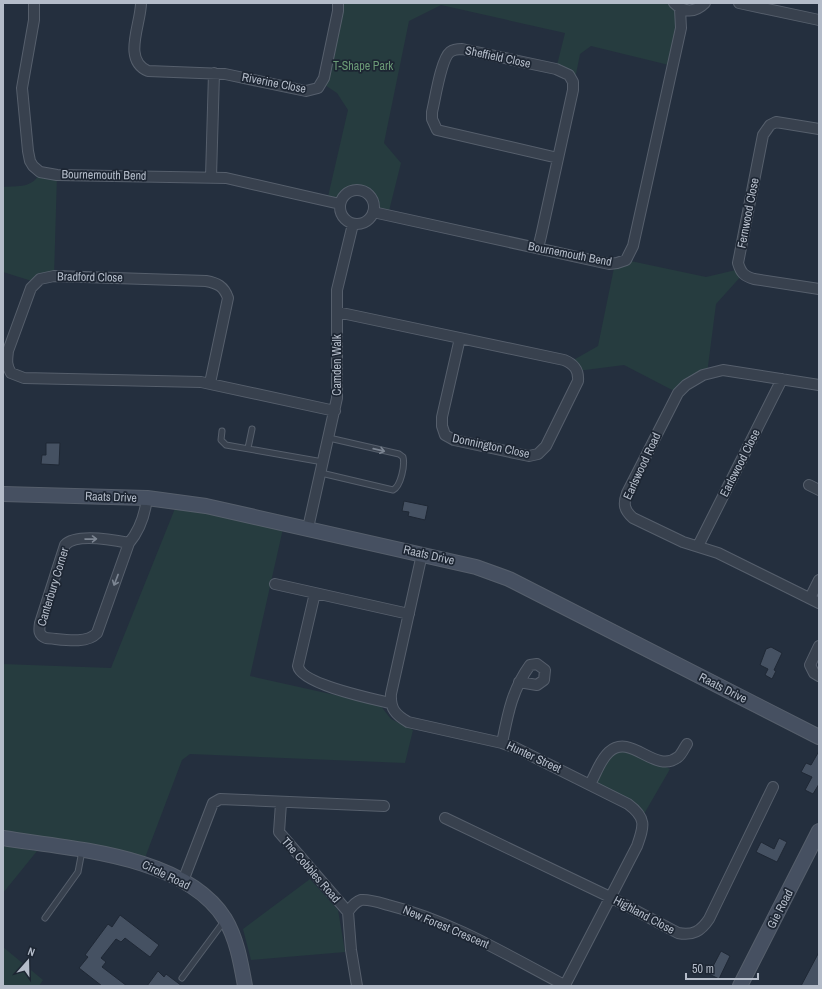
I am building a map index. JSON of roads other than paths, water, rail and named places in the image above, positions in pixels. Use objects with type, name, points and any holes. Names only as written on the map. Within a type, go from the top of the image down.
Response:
[{"type":"street","name":"Bournemouth Bend","points":[[34,3],[34,20],[22,88],[30,161],[40,172],[57,175],[226,178],[340,204]]},
{"type":"street","name":"Riverine Close","points":[[142,3],[134,49],[134,58],[138,65],[148,71],[214,73],[236,76],[306,91],[318,88],[324,78],[338,11],[338,3]]},
{"type":"street","points":[[677,6],[691,11],[697,10],[705,3]]},
{"type":"street","points":[[739,3],[819,20]]},
{"type":"street","name":"Bournemouth Bend","points":[[374,212],[609,264],[626,260],[631,253],[680,28],[677,6]]},
{"type":"street","name":"Bournemouth Bend","points":[[680,28],[691,11]]},
{"type":"street","name":"Sheffield Close","points":[[538,248],[558,158],[573,90],[573,82],[569,75],[561,70],[462,49],[455,49],[449,52],[444,64],[432,112],[432,119],[437,130],[558,158]]},
{"type":"street","points":[[211,177],[214,73]]},
{"type":"street","name":"Fernwood Close","points":[[818,286],[754,279],[740,272],[738,263],[763,135],[766,129],[776,122],[819,129]]},
{"type":"street","points":[[359,190],[372,199],[374,212],[368,220],[361,224],[353,224],[343,217],[340,204],[345,195],[352,191],[359,190]]},
{"type":"street","name":"Camden Walk","points":[[308,528],[335,410],[338,380],[337,290],[353,224]]},
{"type":"street","name":"Bradford Close","points":[[210,383],[228,298],[226,291],[218,284],[206,281],[54,276],[40,279],[31,288],[8,351],[7,367],[11,373],[24,378],[201,382],[335,410]]},
{"type":"street","name":"Donnington Close","points":[[337,312],[460,338],[564,360],[574,366],[578,376],[575,387],[546,446],[538,454],[529,456],[454,440],[445,435],[442,426],[442,417],[460,338]]},
{"type":"street","name":"Earlswood Road","points":[[819,385],[723,370],[703,375],[686,385],[678,393],[627,493],[624,507],[627,513],[633,518],[683,542],[718,553],[814,601],[819,580]]},
{"type":"street","name":"Earlswood Close","points":[[698,546],[782,379]]},
{"type":"street","points":[[809,485],[819,490]]},
{"type":"street","name":"Raats Drive","points":[[3,494],[147,498],[206,506],[476,567],[510,580],[819,737]]},
{"type":"street","name":"Canterbury Corner","points":[[129,543],[96,539],[72,540],[65,545],[40,623],[39,631],[41,636],[46,638],[83,640],[94,637],[101,626],[129,543],[135,536],[145,512],[147,498]]},
{"type":"street","points":[[315,593],[298,666],[301,673],[309,678],[344,692],[390,702],[422,554]]},
{"type":"street","points":[[275,584],[409,614]]},
{"type":"street","points":[[819,646],[810,664],[814,673],[819,676]]},
{"type":"street","points":[[502,743],[511,701],[518,682]]},
{"type":"street","name":"Hunter Street","points":[[390,702],[398,716],[408,722],[502,743],[590,784],[628,804],[639,813],[642,820],[642,832],[637,846],[612,898],[566,986]]},
{"type":"street","points":[[590,784],[602,762],[614,748],[627,746],[665,762],[671,761],[679,756],[687,744]]},
{"type":"street","name":"Highland Close","points":[[445,818],[612,898],[678,933],[686,935],[694,934],[700,930],[709,919],[773,787]]},
{"type":"street","points":[[183,881],[213,804],[220,799],[281,803],[384,806]]},
{"type":"street","name":"The Cobbles Road","points":[[281,803],[279,832],[348,912]]},
{"type":"street","name":"Gie Road","points":[[740,986],[819,831]]},
{"type":"street","name":"Circle Road","points":[[3,838],[143,863],[183,881],[203,895],[225,919],[234,939],[245,986]]},
{"type":"street","name":"New Forest Crescent","points":[[348,912],[352,906],[361,900],[409,910],[488,944],[566,986]]},
{"type":"street","points":[[348,912],[351,950],[357,986]]},
{"type":"lane","points":[[248,448],[252,429]]},
{"type":"lane","points":[[222,432],[221,440],[224,445],[323,462]]},
{"type":"lane","points":[[321,474],[393,490],[398,486],[404,459],[400,454],[329,438]]},
{"type":"lane","points":[[45,918],[78,872],[82,851]]},
{"type":"lane","points":[[182,978],[225,919]]},
{"type":"park label","name":"T-Shape Park","points":[[363,66]]}]
